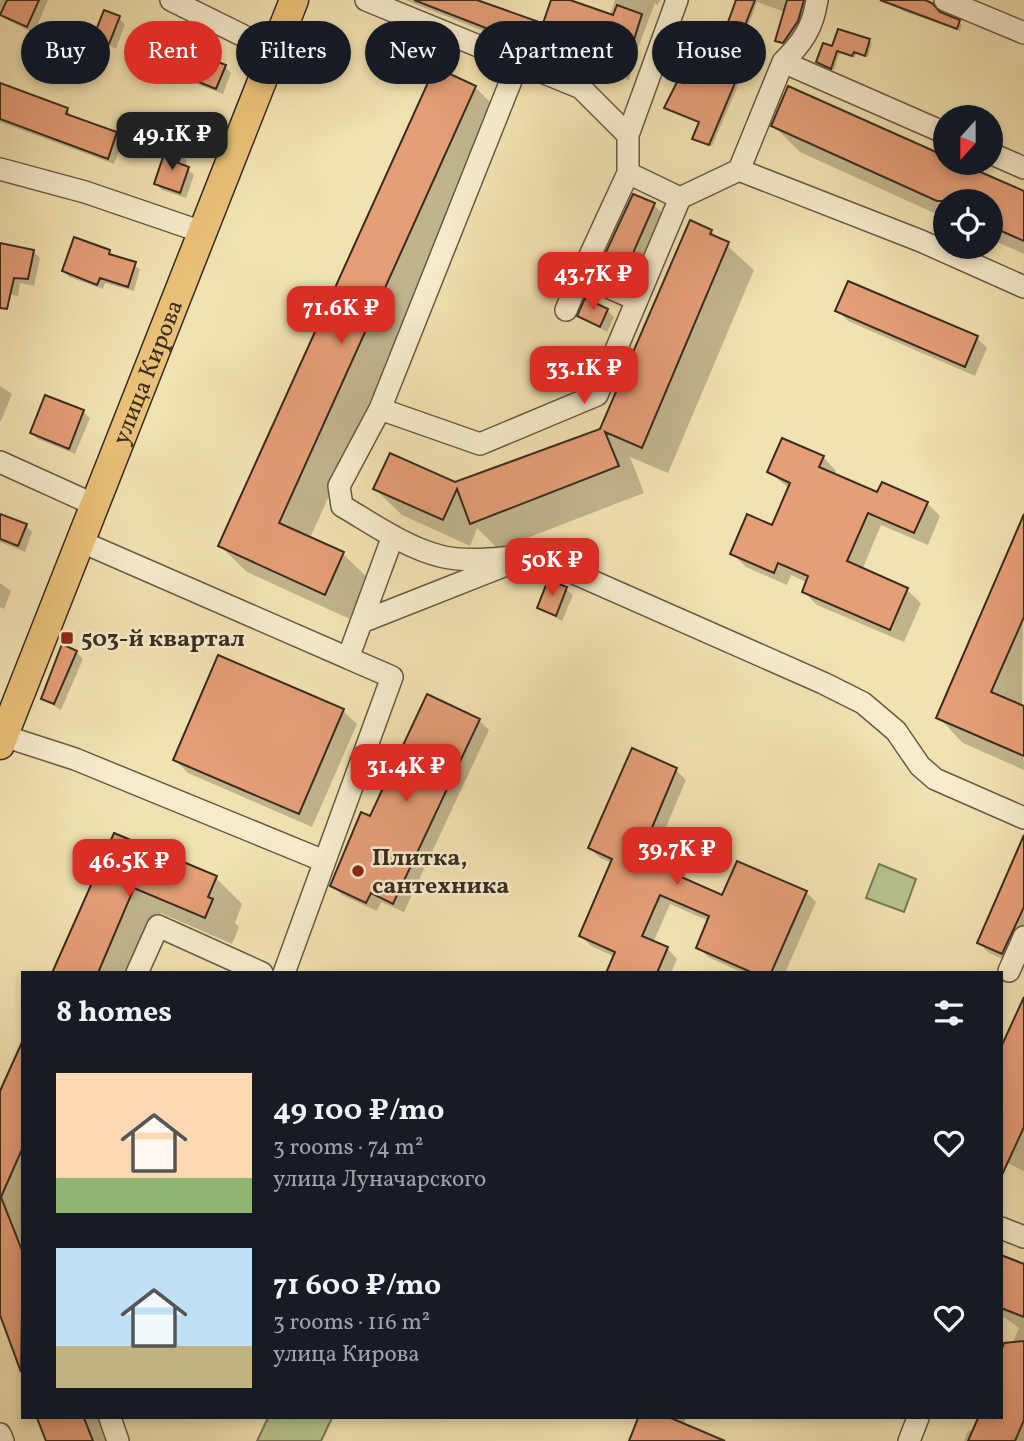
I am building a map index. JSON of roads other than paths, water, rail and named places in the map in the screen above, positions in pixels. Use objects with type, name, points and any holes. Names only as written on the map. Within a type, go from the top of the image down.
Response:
[{"type":"main road","name":"улица Кирова","points":[[286,21],[294,0]]},
{"type":"main road","name":"улица Кирова","points":[[2,740],[205,233],[261,84]]},
{"type":"street","points":[[171,0],[236,32]]},
{"type":"street","points":[[366,0],[474,45]]},
{"type":"street","points":[[566,310],[628,173],[628,135],[677,0]]},
{"type":"street","points":[[380,409],[480,444],[597,395],[680,198],[739,170],[783,62],[800,44],[813,24],[817,0]]},
{"type":"street","points":[[945,0],[1024,33]]},
{"type":"street","points":[[783,62],[933,128]]},
{"type":"street","points":[[510,84],[380,409],[339,486],[342,506],[393,536],[441,556],[500,559],[533,555],[863,702],[896,731],[920,766],[935,779],[1024,818]]},
{"type":"street","points":[[571,84],[581,88],[628,135]]},
{"type":"street","points":[[1003,159],[1024,168]]},
{"type":"street","points":[[0,169],[85,192],[205,233]]},
{"type":"street","points":[[739,170],[921,241],[1024,287]]},
{"type":"street","points":[[628,173],[680,198]]},
{"type":"street","points":[[581,275],[637,300]]},
{"type":"street","points":[[0,462],[97,506]]},
{"type":"street","points":[[348,658],[364,621],[393,536]]},
{"type":"street","points":[[82,542],[392,677],[285,971]]},
{"type":"street","points":[[364,621],[533,555]]},
{"type":"street","points":[[2,740],[75,759],[324,861]]},
{"type":"street","points":[[138,971],[158,926],[258,971]]},
{"type":"street","points":[[1009,971],[1024,937]]},
{"type":"street","points":[[110,1419],[118,1441]]},
{"type":"street","points":[[909,1441],[918,1419]]},
{"type":"street","points":[[0,1434],[3,1441]]},
{"type":"place","name":"503-й квартал","points":[[67,638]]},
{"type":"place","name":"Плитка, сантехника","points":[[358,871]]}]
